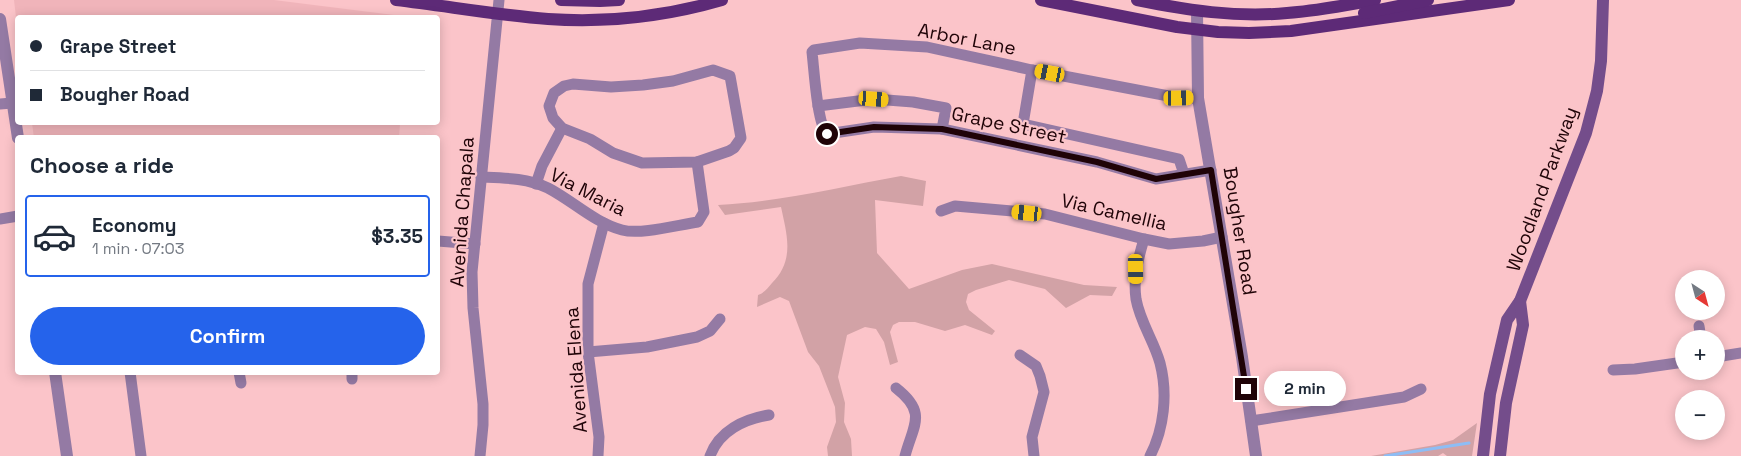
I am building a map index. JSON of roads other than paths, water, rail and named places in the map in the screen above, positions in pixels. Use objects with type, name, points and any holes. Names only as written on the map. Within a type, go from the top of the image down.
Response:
[{"type":"main road","points":[[396,0],[550,19],[623,18],[664,13],[722,0]]},
{"type":"main road","points":[[561,0],[619,0]]},
{"type":"main road","points":[[1041,0],[1177,27],[1250,33],[1291,31],[1509,0]]},
{"type":"main road","points":[[1138,0],[1197,11],[1248,14],[1287,13],[1375,0]]},
{"type":"main road","points":[[1329,26],[1353,16],[1428,0]]},
{"type":"main road","name":"Woodland Parkway","points":[[1483,456],[1490,394],[1507,320],[1520,301],[1586,133],[1597,91],[1601,60],[1603,0]]},
{"type":"main road","name":"Woodland Parkway","points":[[1500,456],[1506,403],[1523,325],[1520,301]]},
{"type":"street","name":"Avenida Chapala","points":[[480,456],[483,418],[473,308],[472,272],[498,0]]},
{"type":"street","name":"Bougher Road","points":[[1197,11],[1198,98],[1222,236],[1256,456]]},
{"type":"street","points":[[0,18],[6,104],[17,135]]},
{"type":"street","name":"Arbor Lane","points":[[818,106],[812,52],[814,50],[860,43],[927,47],[1032,70],[1179,98],[1198,98]]},
{"type":"street","points":[[713,70],[730,76],[741,135],[734,148],[729,152],[697,162],[642,163],[613,153],[590,139],[562,128],[553,118],[549,106],[554,93],[564,86],[573,84],[643,85],[673,81],[713,70]]},
{"type":"street","points":[[1032,70],[1023,124],[1179,159],[1184,174]]},
{"type":"street","points":[[818,106],[874,99],[912,102],[946,108],[942,129]]},
{"type":"street","name":"Grape Street","points":[[818,106],[823,130],[827,134],[874,127],[942,129],[1097,162],[1156,179],[1211,170]]},
{"type":"street","points":[[536,184],[542,166],[562,128]]},
{"type":"street","name":"Via Maria","points":[[481,177],[524,180],[548,188],[604,223],[622,230],[639,231],[698,222],[704,212],[697,162]]},
{"type":"street","name":"Via Camellia","points":[[941,211],[956,206],[1044,214],[1169,244],[1203,241],[1222,236]]},
{"type":"street","points":[[0,219],[15,216]]},
{"type":"street","name":"Avenida Elena","points":[[598,456],[598,437],[588,352],[588,284],[604,223]]},
{"type":"street","points":[[1144,239],[1136,269],[1136,297],[1160,363],[1164,385],[1162,423],[1157,442],[1150,456]]},
{"type":"street","points":[[440,241],[474,244]]},
{"type":"street","points":[[588,352],[647,347],[698,337],[710,331],[720,319]]},
{"type":"street","points":[[1699,326],[1700,330]]},
{"type":"street","points":[[1725,356],[1741,353]]},
{"type":"street","points":[[1020,355],[1036,366],[1044,392],[1032,437],[1034,456]]},
{"type":"street","points":[[1614,370],[1675,363]]},
{"type":"street","points":[[55,375],[68,456]]},
{"type":"street","points":[[130,375],[141,456]]},
{"type":"street","points":[[896,388],[909,398],[915,410],[916,427],[905,456]]},
{"type":"street","points":[[1251,420],[1404,397],[1422,389]]},
{"type":"street","points":[[710,456],[722,437],[741,423],[751,418],[769,415]]},
{"type":"waterway","points":[[1385,456],[1469,443]]}]
